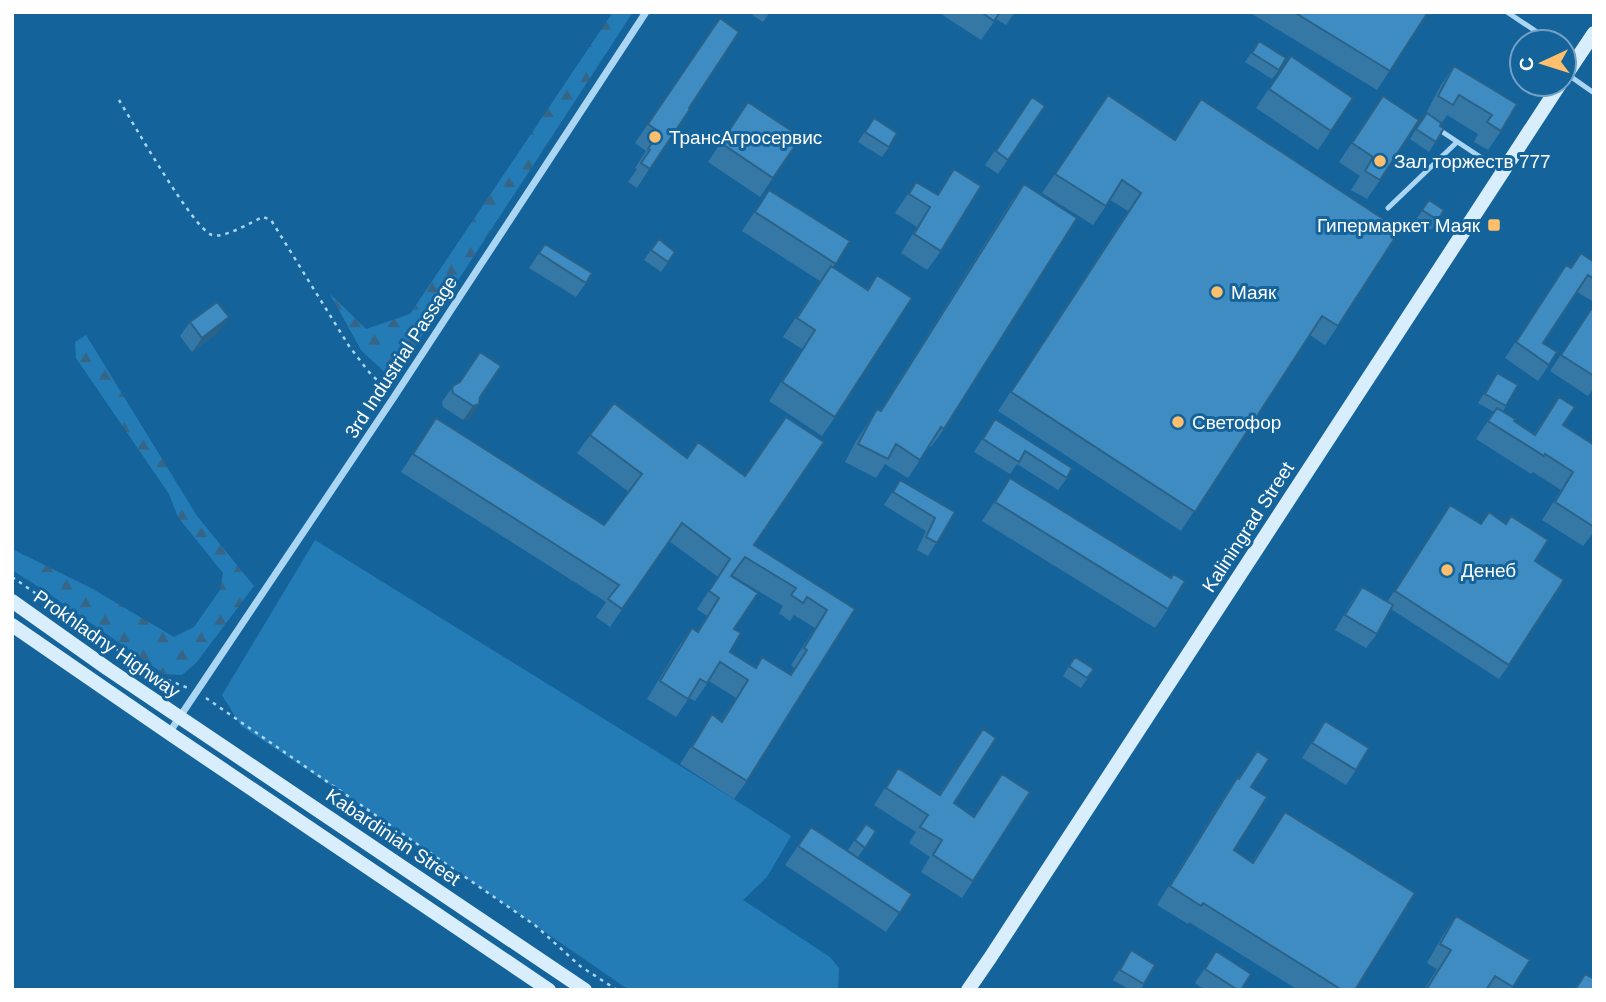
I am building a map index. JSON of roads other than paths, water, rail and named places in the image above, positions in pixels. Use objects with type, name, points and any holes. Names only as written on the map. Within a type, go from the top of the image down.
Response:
[{"type":"main road","name":"Kaliningrad Street","points":[[1578,57],[1594,33]]},
{"type":"main road","name":"Kaliningrad Street","points":[[968,990],[1552,98]]},
{"type":"main road","name":"Prokhladny Highway","points":[[12,601],[179,717]]},
{"type":"main road","name":"Prokhladny Highway","points":[[12,625],[169,733]]},
{"type":"main road","name":"Kabardinian Street","points":[[179,717],[585,990]]},
{"type":"main road","name":"Kabardinian Street","points":[[169,733],[549,990]]},
{"type":"street","name":"3rd Industrial Passage","points":[[169,733],[394,397],[646,12]]},
{"type":"lane","points":[[1507,12],[1531,28]]},
{"type":"lane","points":[[1578,86],[1594,93]]},
{"type":"lane","points":[[1435,127],[1503,172]]},
{"type":"lane","points":[[1388,208],[1457,142]]},
{"type":"place","name":"ТрансАгросервис","points":[[655,137]]},
{"type":"place","name":"Зал торжеств 777","points":[[1380,161]]},
{"type":"place","name":"Гипермаркет Маяк","points":[[1494,225]]},
{"type":"place","name":"Маяк","points":[[1217,292]]},
{"type":"place","name":"Светофор","points":[[1178,422]]},
{"type":"place","name":"Денеб","points":[[1447,570]]}]
